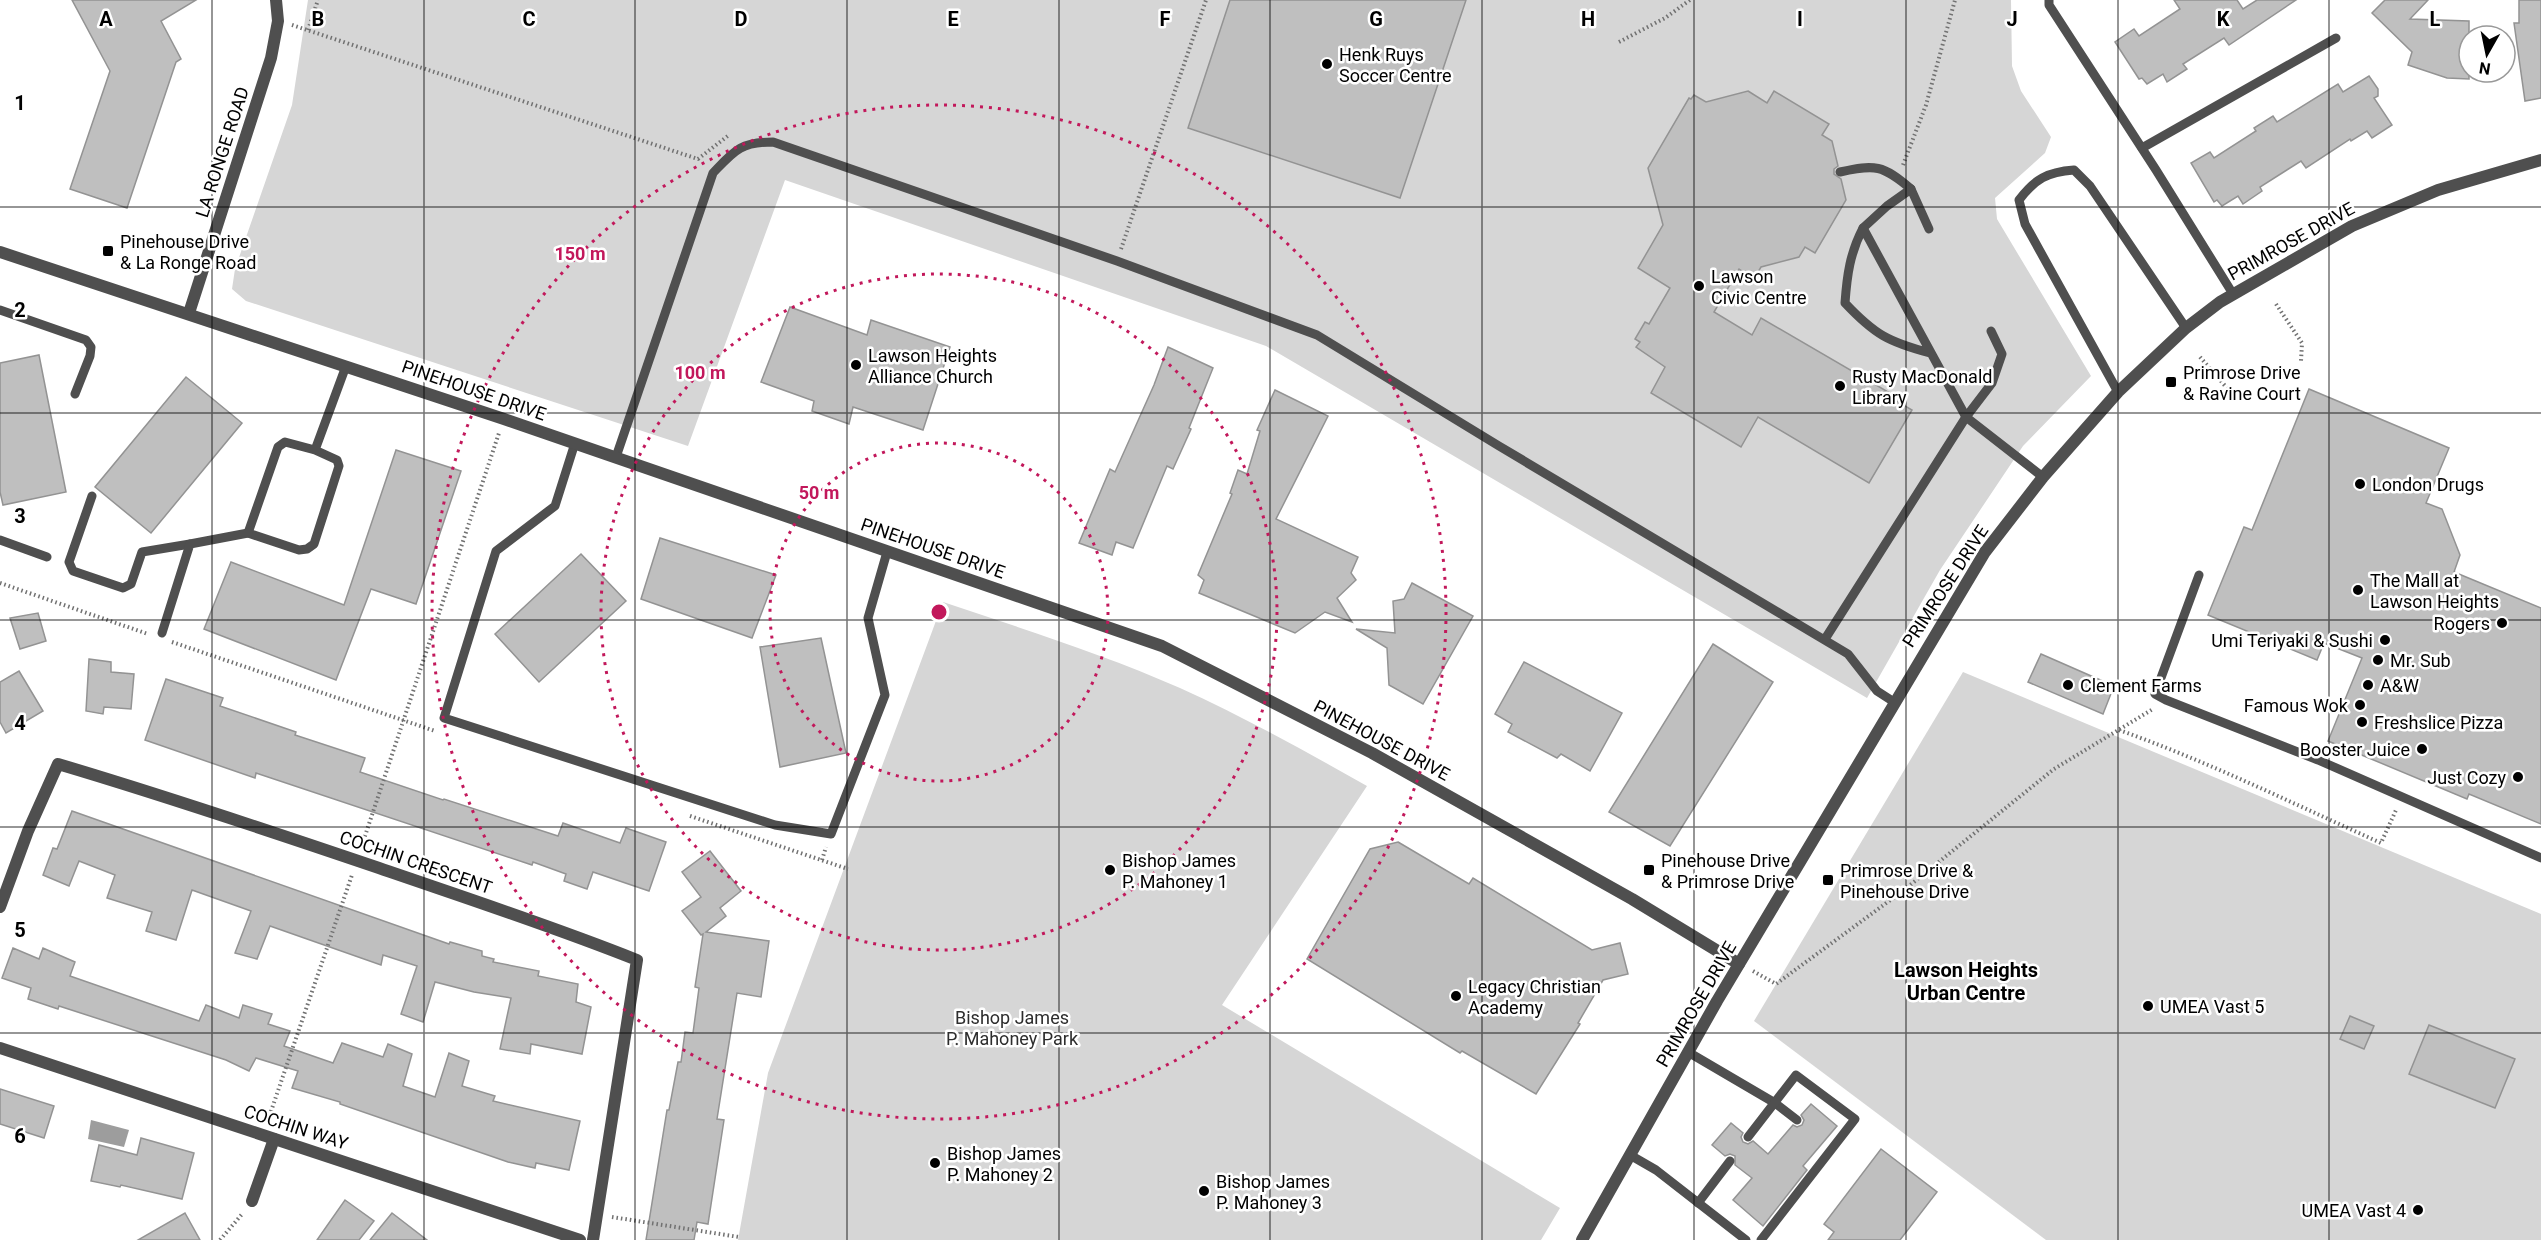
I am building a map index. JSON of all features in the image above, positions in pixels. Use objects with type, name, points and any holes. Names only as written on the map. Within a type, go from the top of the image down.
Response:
[{"type":"street","name":"LA RONGE ROAD","points":[[189,314],[271,58],[278,21],[276,0]]},
{"type":"street","name":"PRIMROSE DRIVE","points":[[1585,1239],[1739,964],[1985,552],[2043,477],[2118,392],[2186,328],[2233,294],[2352,225],[2438,190],[2541,160]]},
{"type":"street","name":"PINEHOUSE DRIVE","points":[[0,252],[575,443],[1162,646],[1372,753],[1632,899],[1739,964]]},
{"type":"street","name":"COCHIN CRESCENT","points":[[0,907],[28,831],[58,764],[143,789],[561,930],[637,960],[593,1240]]},
{"type":"street","name":"COCHIN WAY","points":[[0,1048],[580,1240]]},
{"type":"street","points":[[252,1201],[274,1139]]},
{"type":"lane","points":[[2049,0],[2049,5],[2233,294]]},
{"type":"lane","points":[[2142,148],[2336,38]]},
{"type":"lane","points":[[616,457],[713,173],[738,147],[773,142],[1117,261],[1317,334],[1498,446],[1825,639],[1848,654],[1877,691],[1894,702]]},
{"type":"lane","points":[[1840,172],[1868,165],[1894,174],[1911,189],[1929,229]]},
{"type":"lane","points":[[2118,392],[2025,224],[2019,200],[2031,184],[2055,171],[2074,170],[2090,186],[2186,328]]},
{"type":"lane","points":[[1911,189],[1863,228],[1853,248],[1847,273],[1845,303],[1868,327],[1899,344],[1930,353]]},
{"type":"lane","points":[[1863,228],[1966,417],[2043,477]]},
{"type":"lane","points":[[0,310],[86,340],[91,347],[90,356],[75,394]]},
{"type":"lane","points":[[1825,639],[1966,417],[1992,383],[2002,354],[1991,331]]},
{"type":"lane","points":[[315,450],[346,366]]},
{"type":"lane","points":[[92,496],[69,561],[73,571],[123,588],[131,584],[142,552],[248,533],[299,550],[307,549],[314,544],[339,466],[337,460],[315,450],[285,442],[278,447],[248,533]]},
{"type":"lane","points":[[575,443],[555,506],[496,551],[444,718],[775,825],[831,834],[885,695],[868,618],[887,552]]},
{"type":"lane","points":[[0,540],[47,557]]},
{"type":"lane","points":[[162,637],[190,544]]},
{"type":"lane","points":[[2199,575],[2155,694],[2318,760],[2541,858]]},
{"type":"lane","points":[[1688,1052],[1775,1103],[1797,1120]]},
{"type":"lane","points":[[1748,1137],[1796,1076],[1855,1119],[1828,1144],[1761,1240]]},
{"type":"lane","points":[[1630,1155],[1656,1170],[1746,1240]]},
{"type":"lane","points":[[1698,1203],[1730,1161]]},
{"type":"path","points":[[308,30],[318,0]]},
{"type":"path","points":[[1117,261],[1206,0]]},
{"type":"path","points":[[1619,42],[1665,18],[1690,0]]},
{"type":"path","points":[[1894,174],[1906,162],[1926,105],[1955,0]]},
{"type":"path","points":[[278,21],[698,159],[723,137],[733,133]]},
{"type":"path","points":[[2276,304],[2302,343],[2301,361]]},
{"type":"path","points":[[2200,357],[2233,395]]},
{"type":"path","points":[[271,1113],[504,419]]},
{"type":"path","points":[[0,583],[436,732]]},
{"type":"path","points":[[1767,979],[1776,984],[1904,890],[2054,770],[2166,700]]},
{"type":"path","points":[[2118,730],[2209,764],[2381,843],[2401,798]]},
{"type":"path","points":[[686,815],[848,869]]},
{"type":"path","points":[[619,1219],[739,1237]]},
{"type":"path","points":[[220,1240],[228,1232]]},
{"type":"green space","points":[[308,0],[2011,0],[2012,66],[2021,91],[2051,137],[2045,153],[1995,198],[1997,219],[2091,376],[2023,446],[1940,570],[1867,698],[1266,346],[785,180],[688,446],[246,301],[232,289],[235,269],[292,105]]},
{"type":"green space","name":"Bishop James P. Mahoney Park","points":[[943,602],[1092,653],[1180,688],[1297,747],[1367,786],[1222,1005],[1560,1208],[1541,1240],[738,1240],[768,1073]]},
{"type":"green space","points":[[1963,672],[2541,914],[2541,1240],[2046,1240],[1754,1021]]},
{"type":"shaded area","points":[[91,1120],[129,1130],[124,1147],[88,1139]]},
{"type":"building","points":[[72,0],[196,0],[161,21],[181,59],[176,62],[127,208],[70,189],[110,71]]},
{"type":"building","name":"Henk Ruys Soccer Centre","points":[[1230,0],[1466,0],[1400,198],[1188,128]]},
{"type":"building","points":[[2174,0],[2237,0],[2243,9],[2257,0],[2296,0],[2229,45],[2224,38],[2183,64],[2187,69],[2167,82],[2163,74],[2147,84],[2142,78],[2139,79],[2115,42],[2134,29],[2139,36],[2180,9]]},
{"type":"building","points":[[2385,0],[2428,0],[2410,19],[2469,21],[2469,24],[2457,24],[2457,78],[2447,78],[2408,65],[2412,52],[2372,13]]},
{"type":"building","points":[[2519,0],[2541,0],[2541,98],[2525,101],[2517,44],[2517,24],[2514,23],[2519,23]]},
{"type":"building","points":[[2369,76],[2378,89],[2378,96],[2374,98],[2392,125],[2372,138],[2367,131],[2351,141],[2350,139],[2306,168],[2301,161],[2260,187],[2262,191],[2243,204],[2238,196],[2222,206],[2217,200],[2214,202],[2191,163],[2210,152],[2214,158],[2256,131],[2254,128],[2273,116],[2277,122],[2338,84],[2343,92]]},
{"type":"building","name":"Lawson Civic Centre","points":[[1748,91],[1767,103],[1774,91],[1829,124],[1822,135],[1832,141],[1838,166],[1834,169],[1834,174],[1841,179],[1846,200],[1815,253],[1805,247],[1799,257],[1761,267],[1754,279],[1739,269],[1714,312],[1752,335],[1761,318],[1895,396],[1893,399],[1912,410],[1869,483],[1758,417],[1741,447],[1651,393],[1665,367],[1636,347],[1640,342],[1635,339],[1645,322],[1649,324],[1670,288],[1638,268],[1663,225],[1648,168],[1689,98],[1691,99],[1694,95],[1706,102]]},
{"type":"building","name":"Lawson Heights Alliance Church","points":[[790,307],[867,335],[871,320],[950,347],[923,430],[853,407],[849,424],[812,411],[814,401],[761,382]]},
{"type":"building","points":[[1168,347],[1213,368],[1189,428],[1191,429],[1173,469],[1167,466],[1133,548],[1116,542],[1112,555],[1079,543],[1110,469],[1115,472],[1154,385]]},
{"type":"building","points":[[39,355],[66,492],[3,505],[0,492],[0,363]]},
{"type":"building","points":[[186,377],[242,423],[151,533],[95,487]]},
{"type":"building","name":"The Mall at Lawson Heights","points":[[2309,389],[2449,448],[2426,503],[2442,509],[2460,555],[2454,572],[2541,608],[2541,824],[2469,794],[2467,799],[2328,741],[2362,658],[2324,643],[2317,660],[2208,615],[2244,527],[2252,530]]},
{"type":"building","points":[[1275,390],[1328,416],[1276,519],[1358,557],[1351,573],[1356,580],[1337,598],[1352,622],[1325,612],[1295,633],[1199,593],[1204,580],[1198,575],[1232,494],[1230,493],[1238,470],[1247,474],[1260,431],[1257,430]]},
{"type":"building","points":[[396,450],[461,471],[416,604],[371,589],[336,680],[204,629],[231,562],[344,605]]},
{"type":"building","points":[[660,538],[776,575],[752,638],[641,599]]},
{"type":"building","points":[[581,554],[626,601],[539,682],[495,634]]},
{"type":"building","points":[[1412,583],[1473,616],[1423,704],[1389,685],[1387,648],[1356,629],[1395,633],[1393,601],[1404,599]]},
{"type":"building","points":[[38,613],[46,641],[20,649],[10,618]]},
{"type":"building","points":[[821,638],[846,753],[780,767],[760,647]]},
{"type":"building","points":[[1713,644],[1773,682],[1670,846],[1609,812]]},
{"type":"building","points":[[2041,654],[2114,686],[2103,714],[2028,682]]},
{"type":"building","points":[[89,659],[111,662],[111,672],[134,674],[131,709],[104,707],[103,714],[86,711]]},
{"type":"building","points":[[1524,662],[1622,713],[1590,771],[1561,754],[1557,758],[1508,732],[1512,724],[1495,714]]},
{"type":"building","points":[[19,671],[43,711],[6,733],[0,722],[0,682]]},
{"type":"building","points":[[166,679],[223,698],[220,706],[296,732],[295,735],[365,758],[360,772],[443,800],[558,836],[563,823],[620,843],[626,828],[666,842],[649,891],[593,872],[587,889],[564,881],[566,874],[533,862],[532,865],[256,773],[255,778],[145,740]]},
{"type":"building","points":[[72,811],[449,944],[450,942],[482,951],[482,956],[494,959],[493,962],[539,971],[538,976],[578,984],[576,1002],[591,1007],[582,1054],[531,1044],[530,1054],[500,1049],[511,998],[435,982],[423,1022],[401,1014],[417,966],[383,955],[381,965],[270,926],[257,959],[235,953],[251,911],[192,890],[176,940],[146,931],[152,912],[107,898],[115,875],[79,861],[69,886],[43,875],[53,848],[57,849]]},
{"type":"building","points":[[1398,842],[1469,884],[1473,878],[1592,950],[1620,943],[1628,974],[1603,980],[1578,1023],[1580,1024],[1536,1094],[1462,1051],[1460,1053],[1307,959],[1370,849]]},
{"type":"building","points":[[710,851],[741,891],[720,908],[726,916],[706,932],[769,941],[761,997],[737,993],[717,1119],[724,1120],[708,1224],[697,1222],[694,1240],[646,1240],[667,1110],[669,1110],[678,1062],[681,1062],[685,1032],[693,1033],[699,988],[695,987],[703,934],[701,935],[682,911],[701,897],[682,872]]},
{"type":"building","points":[[13,948],[39,959],[43,948],[75,962],[70,976],[199,1021],[206,1005],[239,1018],[243,1005],[272,1014],[268,1024],[290,1031],[284,1046],[333,1063],[342,1043],[383,1057],[388,1044],[412,1054],[403,1086],[435,1097],[449,1053],[469,1061],[462,1086],[495,1096],[493,1101],[580,1121],[569,1170],[536,1163],[535,1168],[508,1162],[340,1104],[340,1102],[292,1088],[298,1071],[256,1058],[249,1071],[226,1060],[59,1006],[58,1009],[28,999],[31,988],[2,978]]},
{"type":"building","points":[[2350,1016],[2374,1026],[2364,1049],[2340,1039]]},
{"type":"building","points":[[2429,1025],[2515,1059],[2495,1108],[2409,1074]]},
{"type":"building","points":[[0,1089],[54,1106],[44,1138],[0,1124]]},
{"type":"building","points":[[1811,1104],[1837,1126],[1803,1166],[1807,1170],[1763,1226],[1733,1200],[1752,1178],[1735,1165],[1735,1156],[1730,1154],[1725,1156],[1712,1145],[1731,1123],[1743,1133],[1741,1137],[1743,1142],[1748,1144],[1753,1141],[1768,1154],[1793,1125],[1797,1127],[1802,1125],[1804,1120],[1801,1115]]},
{"type":"building","points":[[141,1138],[194,1153],[182,1199],[121,1185],[120,1187],[91,1181],[99,1145],[137,1155]]},
{"type":"building","points":[[1881,1149],[1937,1192],[1900,1240],[1828,1240],[1834,1232],[1824,1224]]},
{"type":"building","points":[[345,1200],[374,1221],[359,1240],[317,1240]]},
{"type":"building","points":[[185,1213],[200,1240],[138,1240]]},
{"type":"building","points":[[392,1213],[427,1240],[370,1240]]},
{"type":"place","name":"Henk Ruys Soccer Centre","points":[[1327,64]]},
{"type":"place","name":"Pinehouse Drive & La Ronge Road","points":[[108,251]]},
{"type":"place","name":"Lawson Civic Centre","points":[[1699,286]]},
{"type":"place","name":"Lawson Heights Alliance Church","points":[[856,365]]},
{"type":"place","name":"Primrose Drive & Ravine Court","points":[[2171,382]]},
{"type":"place","name":"Rusty MacDonald Library","points":[[1840,386]]},
{"type":"place","name":"London Drugs","points":[[2360,484]]},
{"type":"place","name":"The Mall at Lawson Heights","points":[[2358,590]]},
{"type":"place","name":"Rogers","points":[[2502,623]]},
{"type":"place","name":"Umi Teriyaki & Sushi","points":[[2385,640]]},
{"type":"place","name":"Mr. Sub","points":[[2378,660]]},
{"type":"place","name":"Clement Farms","points":[[2068,685]]},
{"type":"place","name":"A&W","points":[[2368,685]]},
{"type":"place","name":"Famous Wok","points":[[2360,705]]},
{"type":"place","name":"Freshslice Pizza","points":[[2362,722]]},
{"type":"place","name":"Booster Juice","points":[[2422,749]]},
{"type":"place","name":"Just Cozy","points":[[2518,777]]},
{"type":"place","name":"Bishop James P. Mahoney 1","points":[[1110,870]]},
{"type":"place","name":"Pinehouse Drive & Primrose Drive","points":[[1649,870]]},
{"type":"place","name":"Primrose Drive & Pinehouse Drive","points":[[1828,880]]},
{"type":"place","name":"Legacy Christian Academy","points":[[1456,996]]},
{"type":"place","name":"UMEA Vast 5","points":[[2148,1006]]},
{"type":"place","name":"Bishop James P. Mahoney 2","points":[[935,1163]]},
{"type":"place","name":"Bishop James P. Mahoney 3","points":[[1204,1191]]},
{"type":"place","name":"UMEA Vast 4","points":[[2418,1210]]},
{"type":"district","name":"Lawson Heights Urban Centre","points":[[1966,982]]}]
